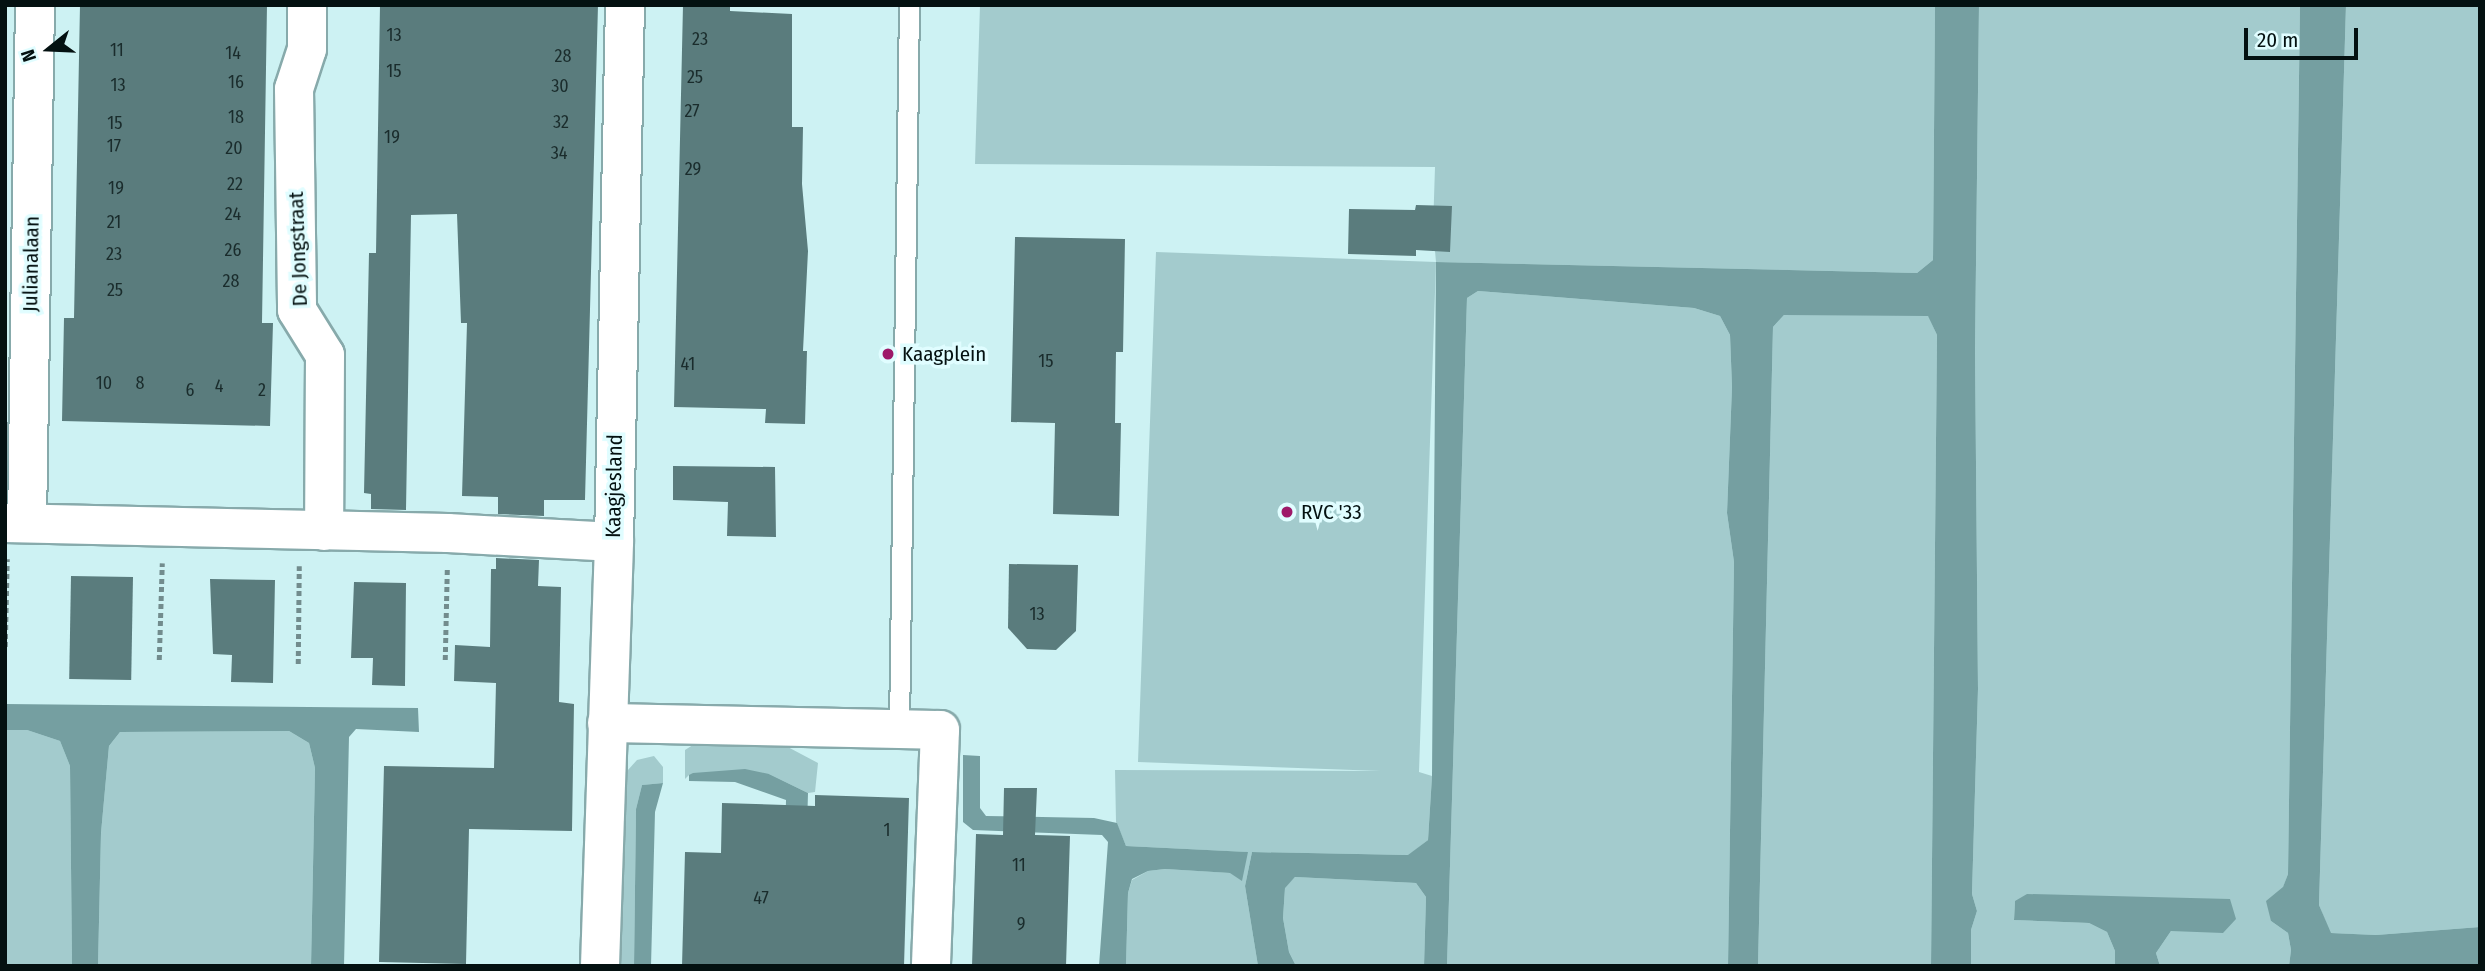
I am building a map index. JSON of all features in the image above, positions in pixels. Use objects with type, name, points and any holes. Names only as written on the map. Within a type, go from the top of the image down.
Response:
[{"type":"street","name":"Julianalaan","points":[[13,523],[35,5]]},
{"type":"street","name":"De Jongstraat","points":[[307,5],[307,48],[294,89],[297,310],[325,355],[311,531]]},
{"type":"street","name":"Kaagjesland","points":[[600,966],[614,542],[625,5]]},
{"type":"street","points":[[13,523],[448,533],[614,542]]},
{"type":"street","points":[[607,723],[940,730],[931,966]]},
{"type":"lane","points":[[899,729],[909,5]]},
{"type":"path","points":[[5,647],[13,523]]},
{"type":"path","points":[[159,660],[162,527]]},
{"type":"path","points":[[298,664],[311,531]]},
{"type":"path","points":[[444,660],[448,533]]},
{"type":"shaded area","points":[[980,5],[1935,5],[1933,260],[1917,273],[1436,262],[1433,229],[1435,167],[975,164]]},
{"type":"shaded area","points":[[1935,5],[1979,5],[1975,350],[1978,689],[1972,894],[1977,911],[1971,930],[1971,966],[1931,966],[1937,335],[1928,316],[1784,315],[1773,327],[1758,966],[1728,966],[1734,562],[1727,513],[1732,387],[1730,335],[1720,316],[1694,308],[1478,291],[1467,298],[1447,966],[1424,966],[1426,897],[1416,883],[1295,877],[1285,888],[1283,918],[1289,952],[1296,966],[1258,966],[1245,886],[1252,852],[1408,855],[1428,840],[1432,776],[1436,262],[1917,273],[1933,260]]},
{"type":"shaded area","points":[[1979,5],[2300,5],[2288,874],[2271,921],[2288,933],[2291,950],[2289,966],[2160,966],[2156,953],[2171,931],[2015,901],[2014,920],[2089,923],[2107,932],[2115,951],[2115,966],[1971,966],[1971,930],[1977,911],[1972,894],[1978,689],[1975,350]]},
{"type":"shaded area","points":[[2300,5],[2346,5],[2319,905],[2331,933],[2376,935],[2480,927],[2480,966],[2289,966],[2291,950],[2288,933],[2271,921],[2266,901],[2283,887],[2288,874]]},
{"type":"shaded area","points":[[2346,5],[2480,5],[2480,927],[2376,935],[2330,933],[2319,905]]},
{"type":"shaded area","name":"RVC '33","points":[[1156,252],[1436,262],[1419,772],[1432,776],[1428,840],[1409,855],[1252,852],[1245,886],[1258,966],[1126,966],[1128,893],[1132,880],[1148,871],[1165,869],[1231,873],[1247,852],[1126,846],[1116,822],[1115,770],[1381,771],[1138,762]]},
{"type":"shaded area","points":[[1478,291],[1694,308],[1720,316],[1730,335],[1732,387],[1727,513],[1734,562],[1728,966],[1447,966],[1467,298]]},
{"type":"shaded area","points":[[1784,315],[1928,315],[1937,335],[1931,966],[1758,966],[1773,327]]},
{"type":"shaded area","points":[[5,704],[418,708],[419,732],[356,729],[349,737],[344,966],[311,966],[315,768],[309,743],[289,731],[120,732],[109,746],[101,833],[98,966],[72,966],[70,766],[60,741],[27,730],[5,730]]},
{"type":"shaded area","points":[[5,730],[27,730],[60,741],[70,766],[72,966],[5,966]]},
{"type":"shaded area","points":[[289,731],[309,743],[315,768],[311,966],[98,966],[101,833],[109,746],[120,732]]},
{"type":"shaded area","points":[[696,743],[784,745],[818,763],[815,792],[808,793],[769,774],[689,775],[685,779],[685,750]]},
{"type":"shaded area","points":[[963,755],[980,756],[980,808],[986,816],[1094,818],[1117,823],[1126,846],[1248,852],[1242,881],[1230,873],[1165,869],[1148,871],[1132,879],[1128,893],[1126,966],[1099,966],[1108,842],[1102,835],[973,830],[963,822]]},
{"type":"shaded area","points":[[654,756],[663,767],[663,783],[642,785],[636,809],[634,966],[616,966],[619,780],[637,760]]},
{"type":"shaded area","points":[[745,769],[769,774],[808,793],[803,966],[782,966],[786,800],[735,782],[689,781],[689,775],[693,773]]},
{"type":"shaded area","points":[[663,783],[655,812],[651,966],[634,966],[636,809],[642,785]]},
{"type":"shaded area","points":[[1295,877],[1416,883],[1426,897],[1424,966],[1296,966],[1289,952],[1283,918],[1285,887]]},
{"type":"shaded area","points":[[2027,894],[2230,899],[2236,919],[2223,933],[2171,931],[2156,953],[2160,966],[2115,966],[2115,951],[2107,932],[2089,923],[2014,920],[2015,901]]},
{"type":"building","points":[[80,5],[267,5],[262,323],[273,323],[270,426],[62,421],[64,318],[74,318]]},
{"type":"building","points":[[380,5],[598,5],[585,500],[544,500],[544,516],[498,514],[498,497],[462,496],[467,323],[461,323],[457,214],[411,215],[406,510],[371,509],[371,494],[364,493],[369,253],[376,253]]},
{"type":"building","points":[[683,5],[721,5],[730,7],[730,11],[792,14],[792,127],[803,127],[802,184],[808,251],[803,351],[807,351],[805,424],[765,423],[766,409],[674,407]]},
{"type":"building","points":[[1416,205],[1452,206],[1450,252],[1416,250],[1416,256],[1348,254],[1349,209],[1415,210]]},
{"type":"building","points":[[1015,237],[1125,239],[1123,352],[1116,352],[1115,423],[1121,423],[1119,516],[1053,514],[1055,423],[1011,422]]},
{"type":"building","points":[[673,466],[775,467],[776,537],[727,536],[728,502],[673,500]]},
{"type":"building","points":[[496,558],[539,560],[538,586],[561,587],[559,702],[574,704],[572,831],[469,829],[466,964],[379,962],[384,766],[494,768],[496,683],[454,681],[455,645],[490,647],[491,569],[496,569]]},
{"type":"building","points":[[1009,564],[1078,565],[1076,631],[1056,650],[1027,649],[1008,628]]},
{"type":"building","points":[[71,576],[133,577],[131,680],[69,679]]},
{"type":"building","points":[[210,579],[275,580],[273,683],[231,682],[232,655],[213,654]]},
{"type":"building","points":[[354,582],[406,583],[405,686],[372,685],[373,658],[351,658]]},
{"type":"building","points":[[1004,788],[1037,788],[1035,835],[1070,836],[1066,966],[972,966],[976,834],[1003,835]]},
{"type":"building","points":[[815,795],[909,798],[904,966],[682,966],[685,852],[721,853],[722,803],[815,806]]},
{"type":"place","name":"Kaagplein","points":[[888,354]]},
{"type":"place","name":"RVC '33","points":[[1287,512]]}]
